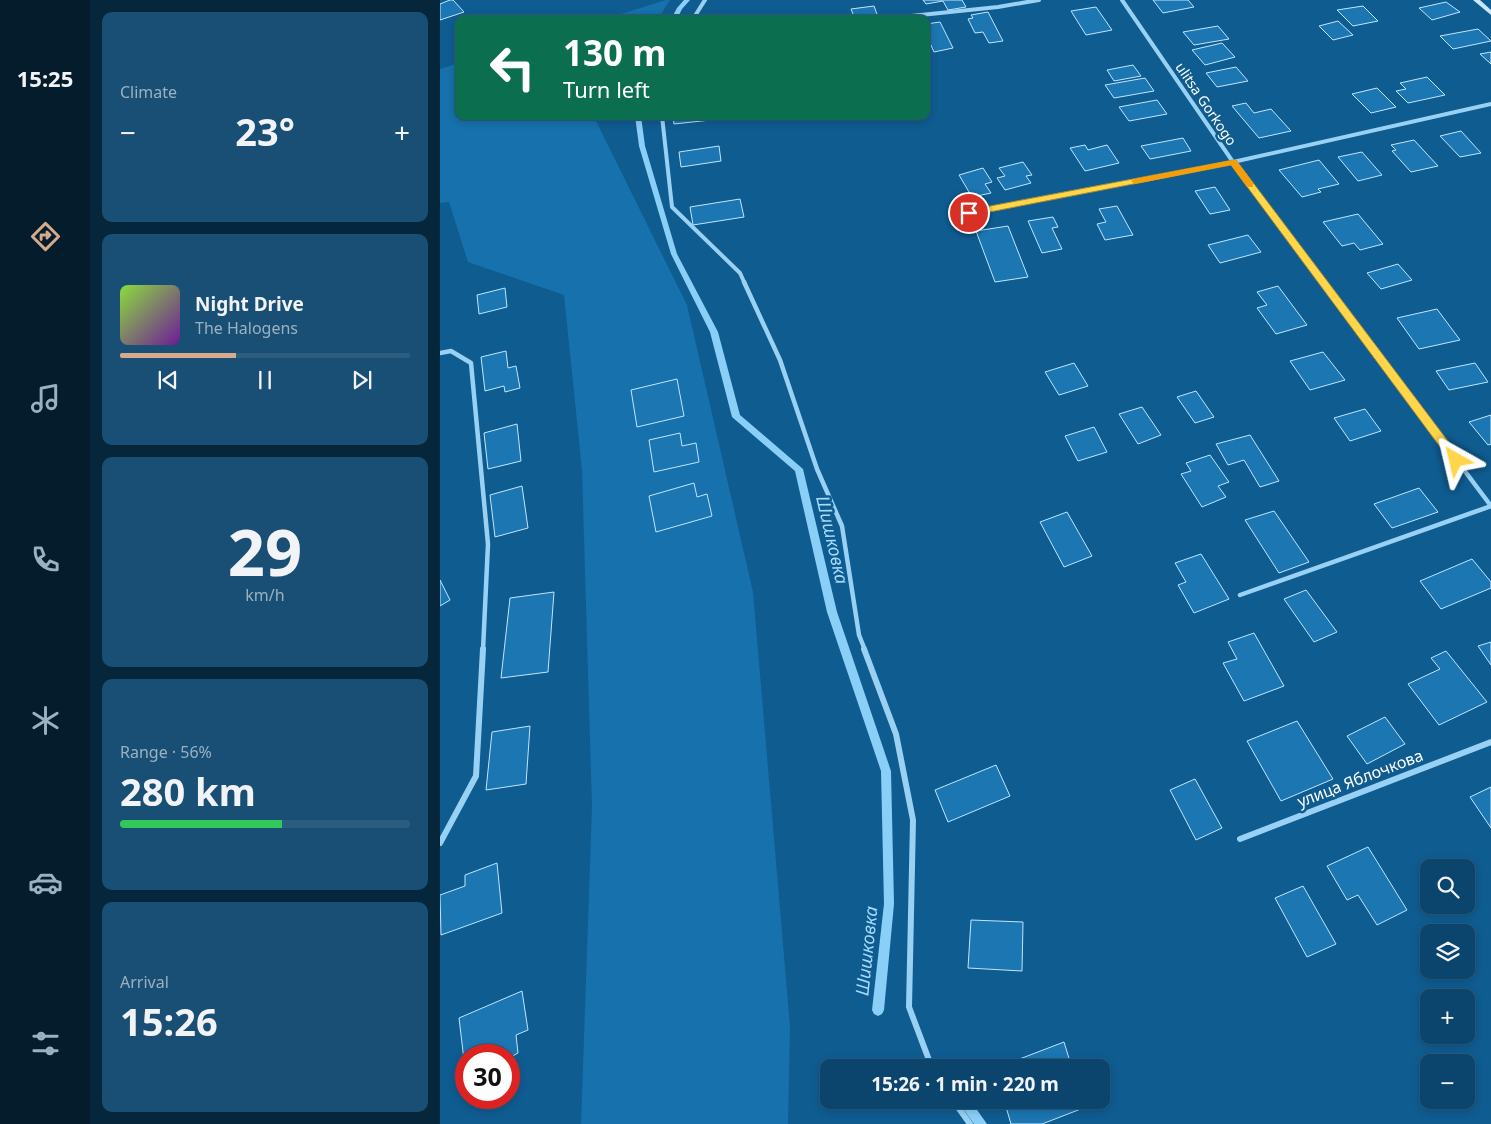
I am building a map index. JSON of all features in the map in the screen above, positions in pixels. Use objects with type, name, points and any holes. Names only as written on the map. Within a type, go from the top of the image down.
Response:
[{"type":"main road","points":[[1476,0],[1491,13]]},
{"type":"street","points":[[696,15],[705,0]]},
{"type":"street","points":[[921,15],[998,7],[1039,0]]},
{"type":"street","name":"ulitsa Gorkogo","points":[[1122,0],[1233,162],[1491,506]]},
{"type":"street","points":[[969,213],[1233,162],[1491,104]]},
{"type":"street","points":[[662,120],[672,207],[740,273],[780,360],[817,469],[842,526],[859,635],[896,734],[913,820],[909,1007],[929,1059]]},
{"type":"street","points":[[440,353],[451,351],[470,363],[488,544],[476,776],[440,844]]},
{"type":"street","points":[[1240,594],[1491,506]]},
{"type":"street","name":"улица Яблочкова","points":[[1240,839],[1491,742]]},
{"type":"street","points":[[959,1109],[970,1124]]},
{"type":"shaded area","points":[[666,0],[670,0],[661,15],[618,15]]},
{"type":"shaded area","points":[[455,64],[455,120],[595,120],[687,305],[753,592],[790,1026],[788,1124],[581,1124],[592,807],[582,470],[564,295],[468,262],[449,202],[440,203],[440,69]]},
{"type":"building","points":[[453,0],[464,12],[440,20],[440,4]]},
{"type":"building","points":[[923,0],[962,0],[966,7],[948,10],[943,1],[926,4]]},
{"type":"building","points":[[1153,0],[1188,0],[1194,7],[1163,13]]},
{"type":"building","points":[[1446,2],[1460,12],[1432,20],[1419,8]]},
{"type":"building","points":[[874,6],[877,15],[853,15],[851,9]]},
{"type":"building","points":[[1363,6],[1378,21],[1353,26],[1337,10]]},
{"type":"building","points":[[1096,7],[1112,30],[1086,35],[1071,11]]},
{"type":"building","points":[[988,12],[1003,41],[989,43],[983,32],[975,33],[968,19],[973,18],[971,15]]},
{"type":"building","points":[[1338,21],[1353,35],[1333,40],[1319,26]]},
{"type":"building","points":[[940,22],[953,48],[934,52],[930,43],[930,23]]},
{"type":"building","points":[[1218,26],[1229,39],[1194,45],[1183,32]]},
{"type":"building","points":[[1478,29],[1491,41],[1453,49],[1440,36]]},
{"type":"building","points":[[1222,43],[1235,57],[1205,65],[1192,50]]},
{"type":"building","points":[[1491,52],[1491,64],[1480,54]]},
{"type":"building","points":[[1133,65],[1141,76],[1114,81],[1107,70]]},
{"type":"building","points":[[1236,67],[1248,81],[1217,87],[1206,73]]},
{"type":"building","points":[[1427,77],[1445,95],[1408,103],[1396,91],[1406,89],[1400,83]]},
{"type":"building","points":[[1145,78],[1154,91],[1114,98],[1105,85]]},
{"type":"building","points":[[1377,88],[1396,107],[1371,113],[1352,94]]},
{"type":"building","points":[[1157,100],[1167,114],[1129,121],[1119,107]]},
{"type":"building","points":[[1246,103],[1254,113],[1271,109],[1291,131],[1259,138],[1232,106]]},
{"type":"building","points":[[674,120],[711,120],[674,124]]},
{"type":"building","points":[[1461,131],[1481,153],[1460,157],[1440,136]]},
{"type":"building","points":[[1183,138],[1191,151],[1150,159],[1141,146]]},
{"type":"building","points":[[1414,140],[1438,166],[1411,172],[1392,151],[1396,150],[1391,145]]},
{"type":"building","points":[[1085,145],[1088,150],[1107,145],[1119,163],[1085,171],[1070,148]]},
{"type":"building","points":[[719,146],[721,161],[681,167],[679,152]]},
{"type":"building","points":[[1362,152],[1382,175],[1358,181],[1338,157]]},
{"type":"building","points":[[1319,160],[1339,184],[1318,189],[1321,192],[1302,197],[1279,170]]},
{"type":"building","points":[[1023,162],[1032,175],[1026,176],[1031,183],[1005,190],[997,178],[1005,176],[999,168]]},
{"type":"building","points":[[983,168],[992,182],[985,184],[991,193],[972,197],[959,175]]},
{"type":"building","points":[[1215,187],[1230,210],[1210,214],[1195,191]]},
{"type":"building","points":[[740,199],[744,217],[693,225],[690,207]]},
{"type":"building","points":[[1117,206],[1133,235],[1105,240],[1097,224],[1106,222],[1099,209]]},
{"type":"building","points":[[1358,214],[1383,244],[1360,250],[1354,243],[1342,246],[1323,222]]},
{"type":"building","points":[[1053,217],[1058,227],[1052,228],[1062,249],[1042,253],[1028,221]]},
{"type":"building","points":[[1008,226],[1028,277],[995,282],[976,231]]},
{"type":"building","points":[[1248,235],[1261,252],[1220,263],[1208,245]]},
{"type":"building","points":[[1398,264],[1412,280],[1381,289],[1367,273]]},
{"type":"building","points":[[1278,286],[1307,325],[1276,334],[1257,308],[1267,305],[1257,292]]},
{"type":"building","points":[[505,288],[507,307],[479,314],[477,295]]},
{"type":"building","points":[[1437,309],[1460,340],[1419,349],[1397,318]]},
{"type":"building","points":[[506,351],[508,368],[516,366],[520,388],[505,392],[504,386],[485,391],[481,357]]},
{"type":"building","points":[[1323,352],[1345,380],[1310,390],[1290,361]]},
{"type":"building","points":[[1074,363],[1088,386],[1059,395],[1045,372]]},
{"type":"building","points":[[1475,363],[1488,382],[1449,390],[1436,371]]},
{"type":"building","points":[[677,379],[684,416],[637,427],[631,390]]},
{"type":"building","points":[[1196,391],[1214,417],[1195,423],[1177,397]]},
{"type":"building","points":[[1142,407],[1161,435],[1138,444],[1119,414]]},
{"type":"building","points":[[1365,409],[1381,431],[1350,441],[1334,418]]},
{"type":"building","points":[[1491,415],[1491,444],[1488,445],[1469,422]]},
{"type":"building","points":[[517,424],[521,461],[488,469],[484,433]]},
{"type":"building","points":[[1094,427],[1107,452],[1078,461],[1065,436]]},
{"type":"building","points":[[680,433],[682,446],[696,443],[699,462],[654,472],[649,440]]},
{"type":"building","points":[[1250,435],[1279,481],[1260,487],[1244,460],[1228,465],[1216,444]]},
{"type":"building","points":[[1210,455],[1229,482],[1218,486],[1226,497],[1202,507],[1181,474],[1191,471],[1186,463]]},
{"type":"building","points":[[694,483],[697,497],[707,494],[712,516],[656,532],[649,496]]},
{"type":"building","points":[[522,486],[528,528],[495,537],[490,495]]},
{"type":"building","points":[[1419,488],[1438,512],[1392,528],[1374,504]]},
{"type":"building","points":[[1274,511],[1309,562],[1279,573],[1245,520]]},
{"type":"building","points":[[1067,512],[1092,556],[1064,567],[1040,522]]},
{"type":"building","points":[[1201,554],[1229,599],[1194,613],[1178,585],[1186,582],[1175,563]]},
{"type":"building","points":[[1472,559],[1491,582],[1491,588],[1441,609],[1420,581]]},
{"type":"building","points":[[440,580],[450,600],[440,606]]},
{"type":"building","points":[[1306,590],[1337,632],[1314,642],[1284,599]]},
{"type":"building","points":[[554,592],[548,672],[501,678],[510,598]]},
{"type":"building","points":[[1254,633],[1284,686],[1244,701],[1223,663],[1237,659],[1228,642]]},
{"type":"building","points":[[1491,642],[1491,665],[1478,646]]},
{"type":"building","points":[[1446,651],[1487,702],[1439,725],[1408,684],[1440,669],[1431,658]]},
{"type":"building","points":[[1385,717],[1405,744],[1367,764],[1347,736]]},
{"type":"building","points":[[1297,721],[1333,779],[1281,801],[1247,741]]},
{"type":"building","points":[[530,726],[526,784],[486,790],[492,732]]},
{"type":"building","points":[[996,765],[1010,796],[948,822],[935,790]]},
{"type":"building","points":[[1195,779],[1222,828],[1196,840],[1170,790]]},
{"type":"building","points":[[1491,787],[1491,828],[1470,797]]},
{"type":"building","points":[[1368,847],[1407,910],[1377,925],[1358,895],[1347,900],[1327,866]]},
{"type":"building","points":[[497,863],[502,913],[441,935],[440,895],[465,886],[465,875]]},
{"type":"building","points":[[1303,886],[1336,944],[1307,957],[1275,898]]},
{"type":"building","points":[[971,920],[1023,922],[1022,971],[968,968]]},
{"type":"building","points":[[522,991],[528,1030],[516,1035],[517,1044],[462,1044],[459,1018]]},
{"type":"building","points":[[1064,1042],[1069,1059],[1020,1059]]},
{"type":"building","points":[[1007,1109],[1081,1109],[1042,1124],[1011,1124]]},
{"type":"waterway","name":"Шишковка","points":[[676,15],[687,0]]},
{"type":"waterway","name":"Шишковка","points":[[639,120],[642,146],[674,254],[714,332],[736,417],[799,469],[832,612],[886,771],[889,904],[878,1010]]},
{"type":"waterway","name":"Шишковка","points":[[970,1109],[981,1124]]},
{"type":"slow traffic","points":[[1135,181],[1233,162],[1250,185]]},
{"type":"route","points":[[969,213],[1233,162],[1456,460]]}]
